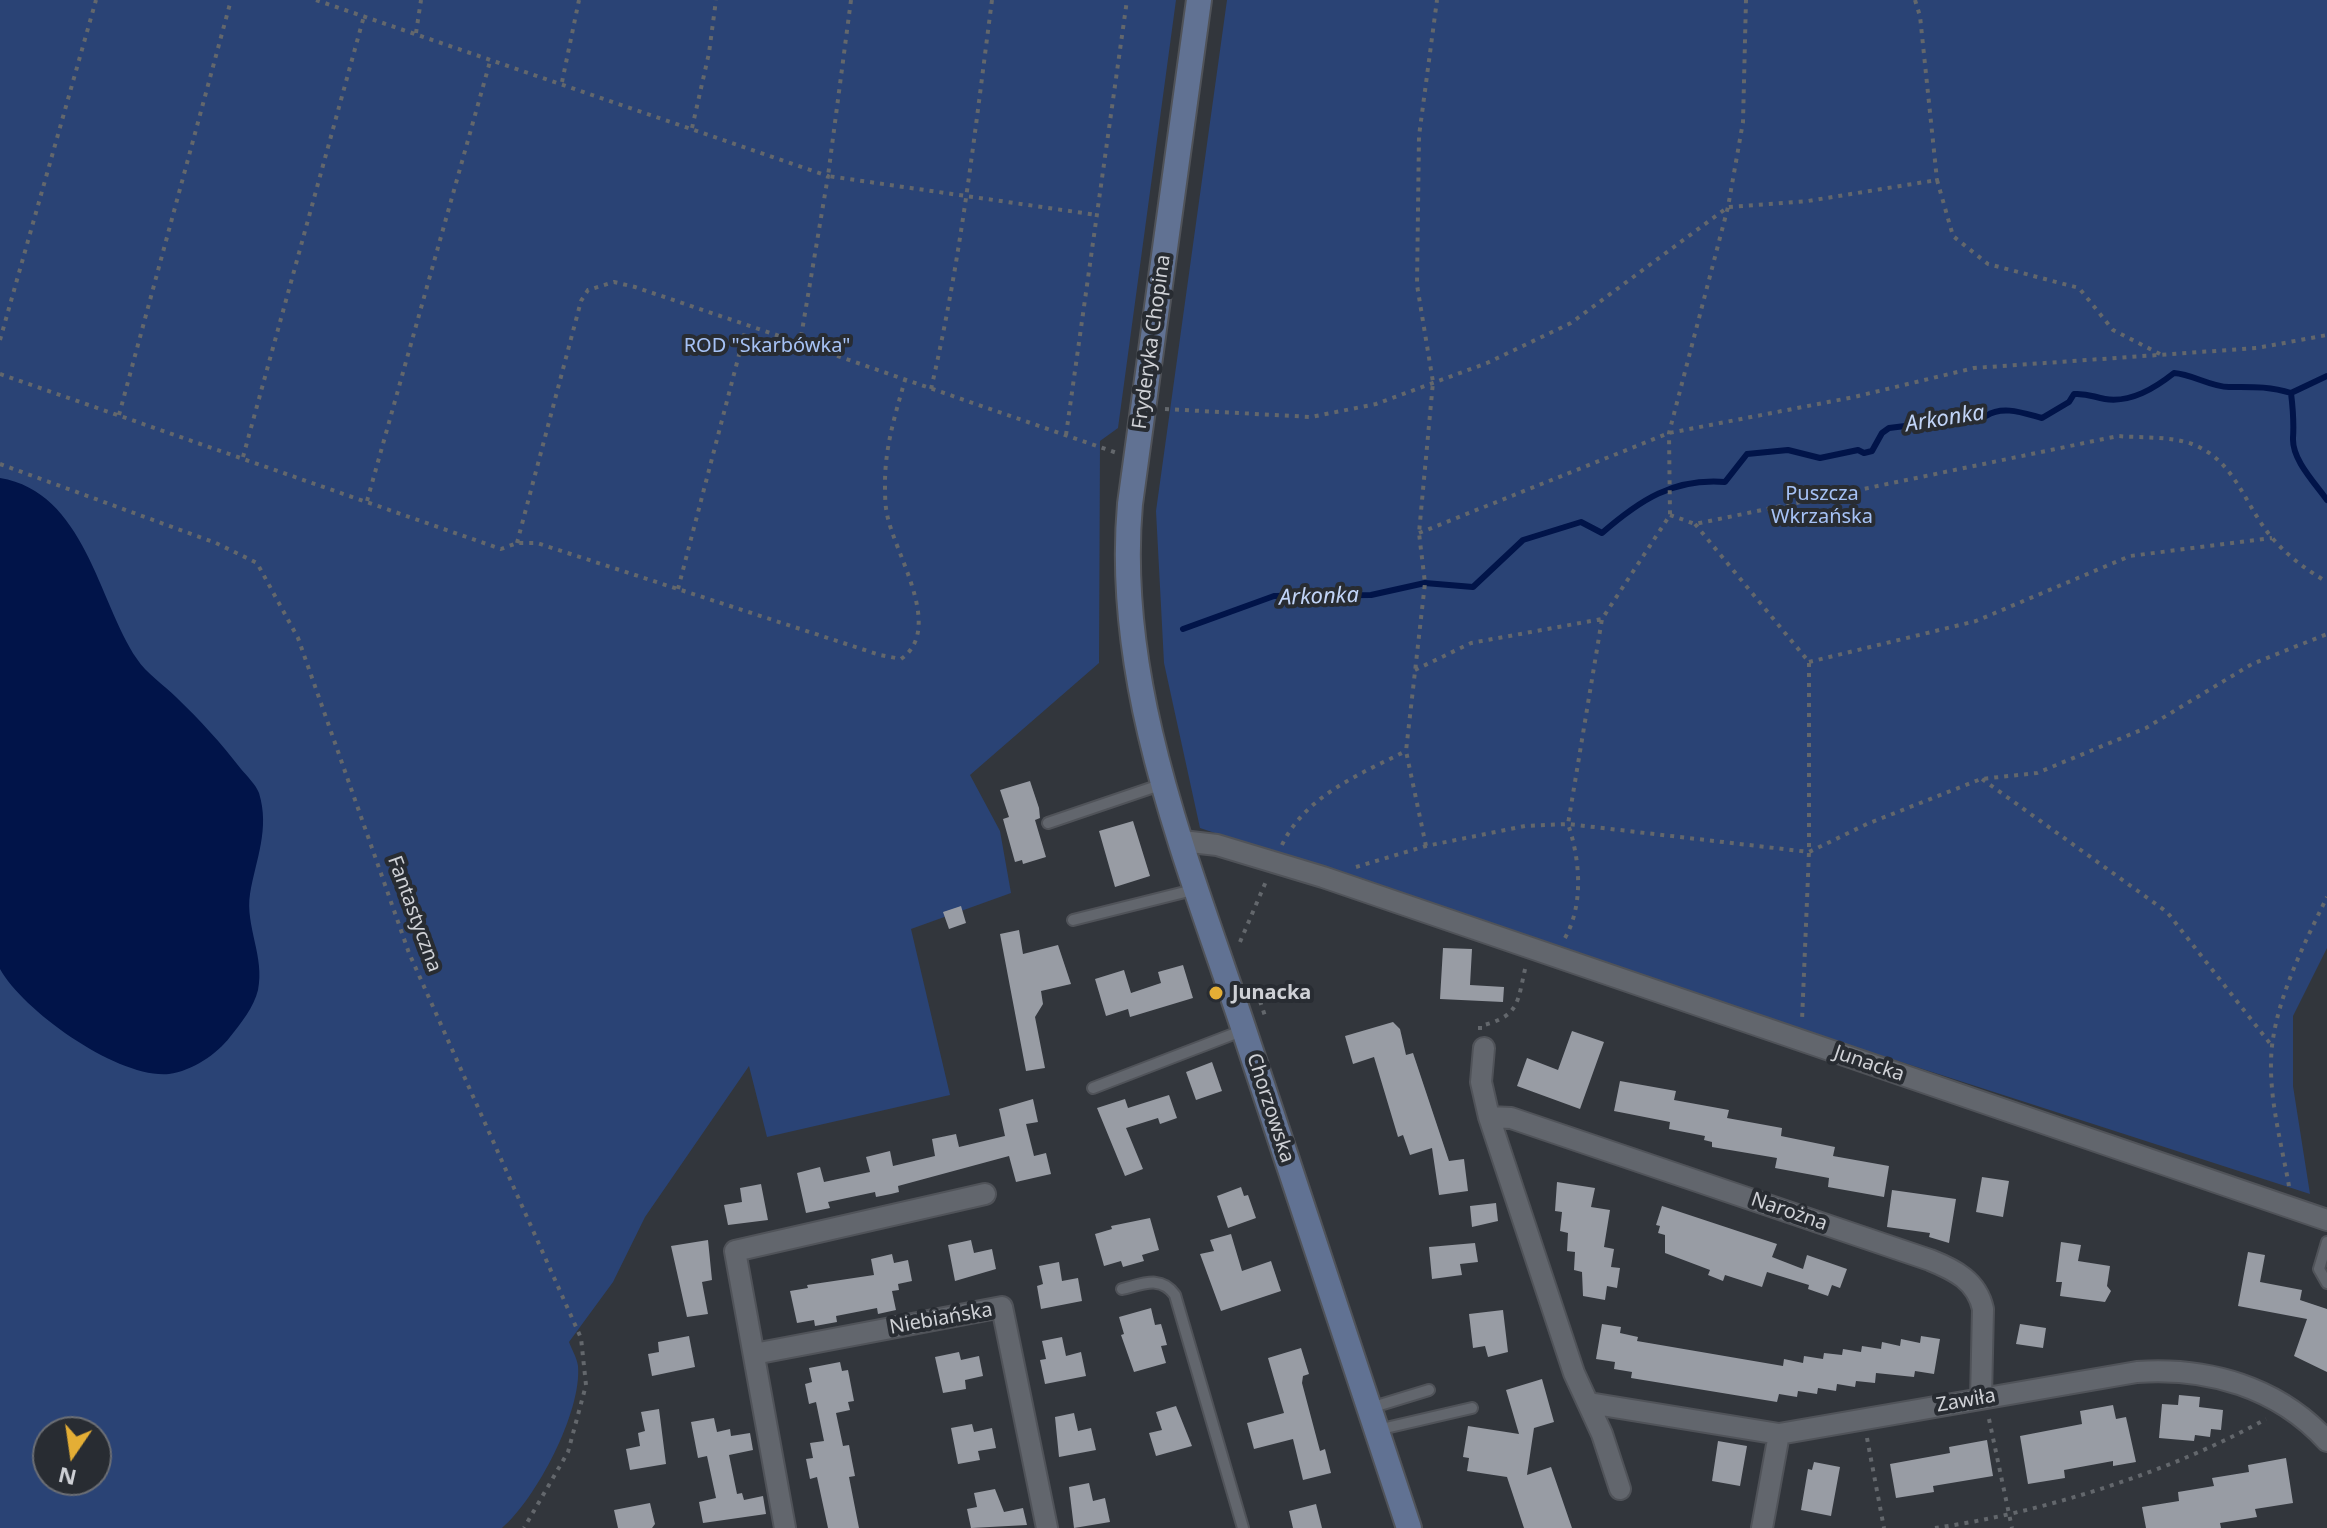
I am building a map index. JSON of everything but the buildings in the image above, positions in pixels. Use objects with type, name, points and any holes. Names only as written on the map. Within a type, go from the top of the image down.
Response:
[{"type":"street","name":"Fryderyka Chopina","points":[[1139,685],[1127,579],[1127,529],[1199,0]]},
{"type":"street","name":"Chorzowska","points":[[1139,685],[1182,841],[1409,1528]]},
{"type":"street","name":"Junacka","points":[[1182,841],[1217,845],[1323,877],[2327,1220]]},
{"type":"street","points":[[1484,1048],[1481,1082],[1489,1117],[1574,1373],[1589,1403],[1620,1489]]},
{"type":"street","name":"Narożna","points":[[1489,1117],[1511,1118],[1556,1133],[1930,1260],[1962,1275],[1980,1298],[1983,1309],[1981,1398]]},
{"type":"street","points":[[785,1528],[735,1251],[985,1194]]},
{"type":"street","name":"Niebiańska","points":[[754,1354],[1002,1307],[1047,1528]]},
{"type":"street","name":"Zawiła","points":[[1589,1403],[1779,1434],[2158,1370],[2224,1379],[2279,1402],[2327,1441]]},
{"type":"street","points":[[1762,1528],[1779,1434]]},
{"type":"lane","points":[[1048,823],[1165,783]]},
{"type":"lane","points":[[1073,920],[1185,892]]},
{"type":"lane","points":[[1093,1088],[1244,1030]]},
{"type":"lane","points":[[2327,1242],[2319,1269],[2327,1283]]},
{"type":"lane","points":[[1122,1289],[1155,1281],[1169,1287],[1175,1295],[1243,1528]]},
{"type":"lane","points":[[1373,1419],[1429,1390]]},
{"type":"lane","points":[[1373,1419],[1472,1408]]},
{"type":"path","points":[[0,340],[96,0]]},
{"type":"path","points":[[119,415],[231,0]]},
{"type":"path","points":[[316,0],[562,82],[828,176],[1097,215]]},
{"type":"path","points":[[416,34],[421,0]]},
{"type":"path","points":[[562,82],[579,0]]},
{"type":"path","points":[[692,128],[709,53],[716,0]]},
{"type":"path","points":[[800,343],[828,176],[851,0]]},
{"type":"path","points":[[931,389],[945,328],[966,196],[992,0]]},
{"type":"path","points":[[1066,435],[1127,0]]},
{"type":"path","points":[[1426,846],[1406,751],[1417,622],[1425,583],[1419,533],[1433,382],[1417,285],[1419,136],[1437,0]]},
{"type":"path","points":[[1554,957],[1570,929],[1578,896],[1576,849],[1568,824],[1602,619],[1670,515],[1669,433],[1728,207],[1743,122],[1746,0]]},
{"type":"path","points":[[1915,0],[1920,16],[1937,180],[1953,236],[1988,264],[2079,288],[2113,330],[2160,354]]},
{"type":"path","points":[[243,458],[364,16]]},
{"type":"path","points":[[367,501],[491,58]]},
{"type":"path","points":[[1142,409],[1311,417],[1376,404],[1535,343],[1571,323],[1728,207],[1808,201],[1937,180]]},
{"type":"path","points":[[517,543],[581,301],[588,290],[614,282],[1136,459]]},
{"type":"path","points":[[678,589],[746,327]]},
{"type":"path","points":[[1419,533],[1669,433],[1974,368],[2257,348],[2327,335]]},
{"type":"path","points":[[0,374],[501,549],[517,543],[537,543],[880,655],[901,659],[911,652],[918,628],[918,600],[887,515],[885,484],[887,444],[905,380]]},
{"type":"path","points":[[1695,524],[2118,436],[2191,444],[2219,460],[2240,484],[2272,538],[2299,564],[2327,582]]},
{"type":"path","name":"Fantastyczna","points":[[0,464],[216,543],[257,563],[277,593],[298,638],[409,953],[581,1338],[586,1385],[568,1452],[524,1528]]},
{"type":"path","points":[[1670,515],[1695,524],[1809,662],[1806,982],[1799,1040]]},
{"type":"path","points":[[1809,662],[1976,621],[2130,556],[2272,538]]},
{"type":"path","points":[[1415,670],[1471,643],[1602,619]]},
{"type":"path","points":[[1323,877],[1426,846],[1525,826],[1568,824],[1809,852],[1867,824],[1981,779],[2037,773],[2132,734],[2252,664],[2327,634]]},
{"type":"path","points":[[1240,942],[1289,830],[1332,789],[1406,751]]},
{"type":"path","points":[[1981,779],[2167,912],[2272,1046]]},
{"type":"path","points":[[2292,1208],[2274,1098],[2272,1046],[2289,984],[2327,897]]},
{"type":"path","points":[[1484,1048],[1480,1026],[1509,1017],[1515,1011],[1530,949]]},
{"type":"path","points":[[1981,1398],[1990,1422],[2012,1528]]},
{"type":"path","points":[[1935,1528],[2135,1477],[2214,1445],[2267,1418],[2279,1402]]},
{"type":"path","points":[[1866,1432],[1884,1528]]},
{"type":"green space","name":"ROD \"Skarbówka\"","points":[[0,0],[1176,0],[1118,428],[1100,441],[1099,663],[970,775],[1000,831],[1011,893],[911,929],[950,1095],[767,1137],[749,1066],[645,1217],[613,1282],[569,1342],[577,1363],[577,1385],[565,1430],[529,1497],[502,1528],[0,1528]]},
{"type":"green space","name":"Puszcza Wkrzańska","points":[[1227,0],[2327,0],[2327,948],[2293,1016],[2293,1086],[2310,1194],[1805,1031],[1200,828],[1164,663],[1156,511]]},
{"type":"shaded area","points":[[0,478],[29,487],[52,504],[86,552],[137,659],[210,732],[259,793],[263,832],[249,906],[259,966],[258,990],[247,1015],[225,1043],[203,1061],[178,1072],[148,1073],[125,1066],[75,1040],[30,1004],[0,969]]},
{"type":"waterway","name":"Arkonka","points":[[1183,629],[1274,596],[1371,595],[1425,583],[1473,587],[1523,540],[1581,522],[1602,533],[1658,494],[1689,484],[1725,482],[1747,454],[1788,450],[1820,458],[1858,450],[1864,453],[1872,451],[1882,433],[1889,428],[1986,416],[2006,410],[2042,418],[2069,402],[2074,394],[2124,399],[2151,389],[2174,373],[2222,386],[2268,388],[2291,393],[2327,376]]},
{"type":"waterway","points":[[2291,393],[2296,455],[2327,500]]},
{"type":"place","name":"Junacka","points":[[1216,993]]}]
